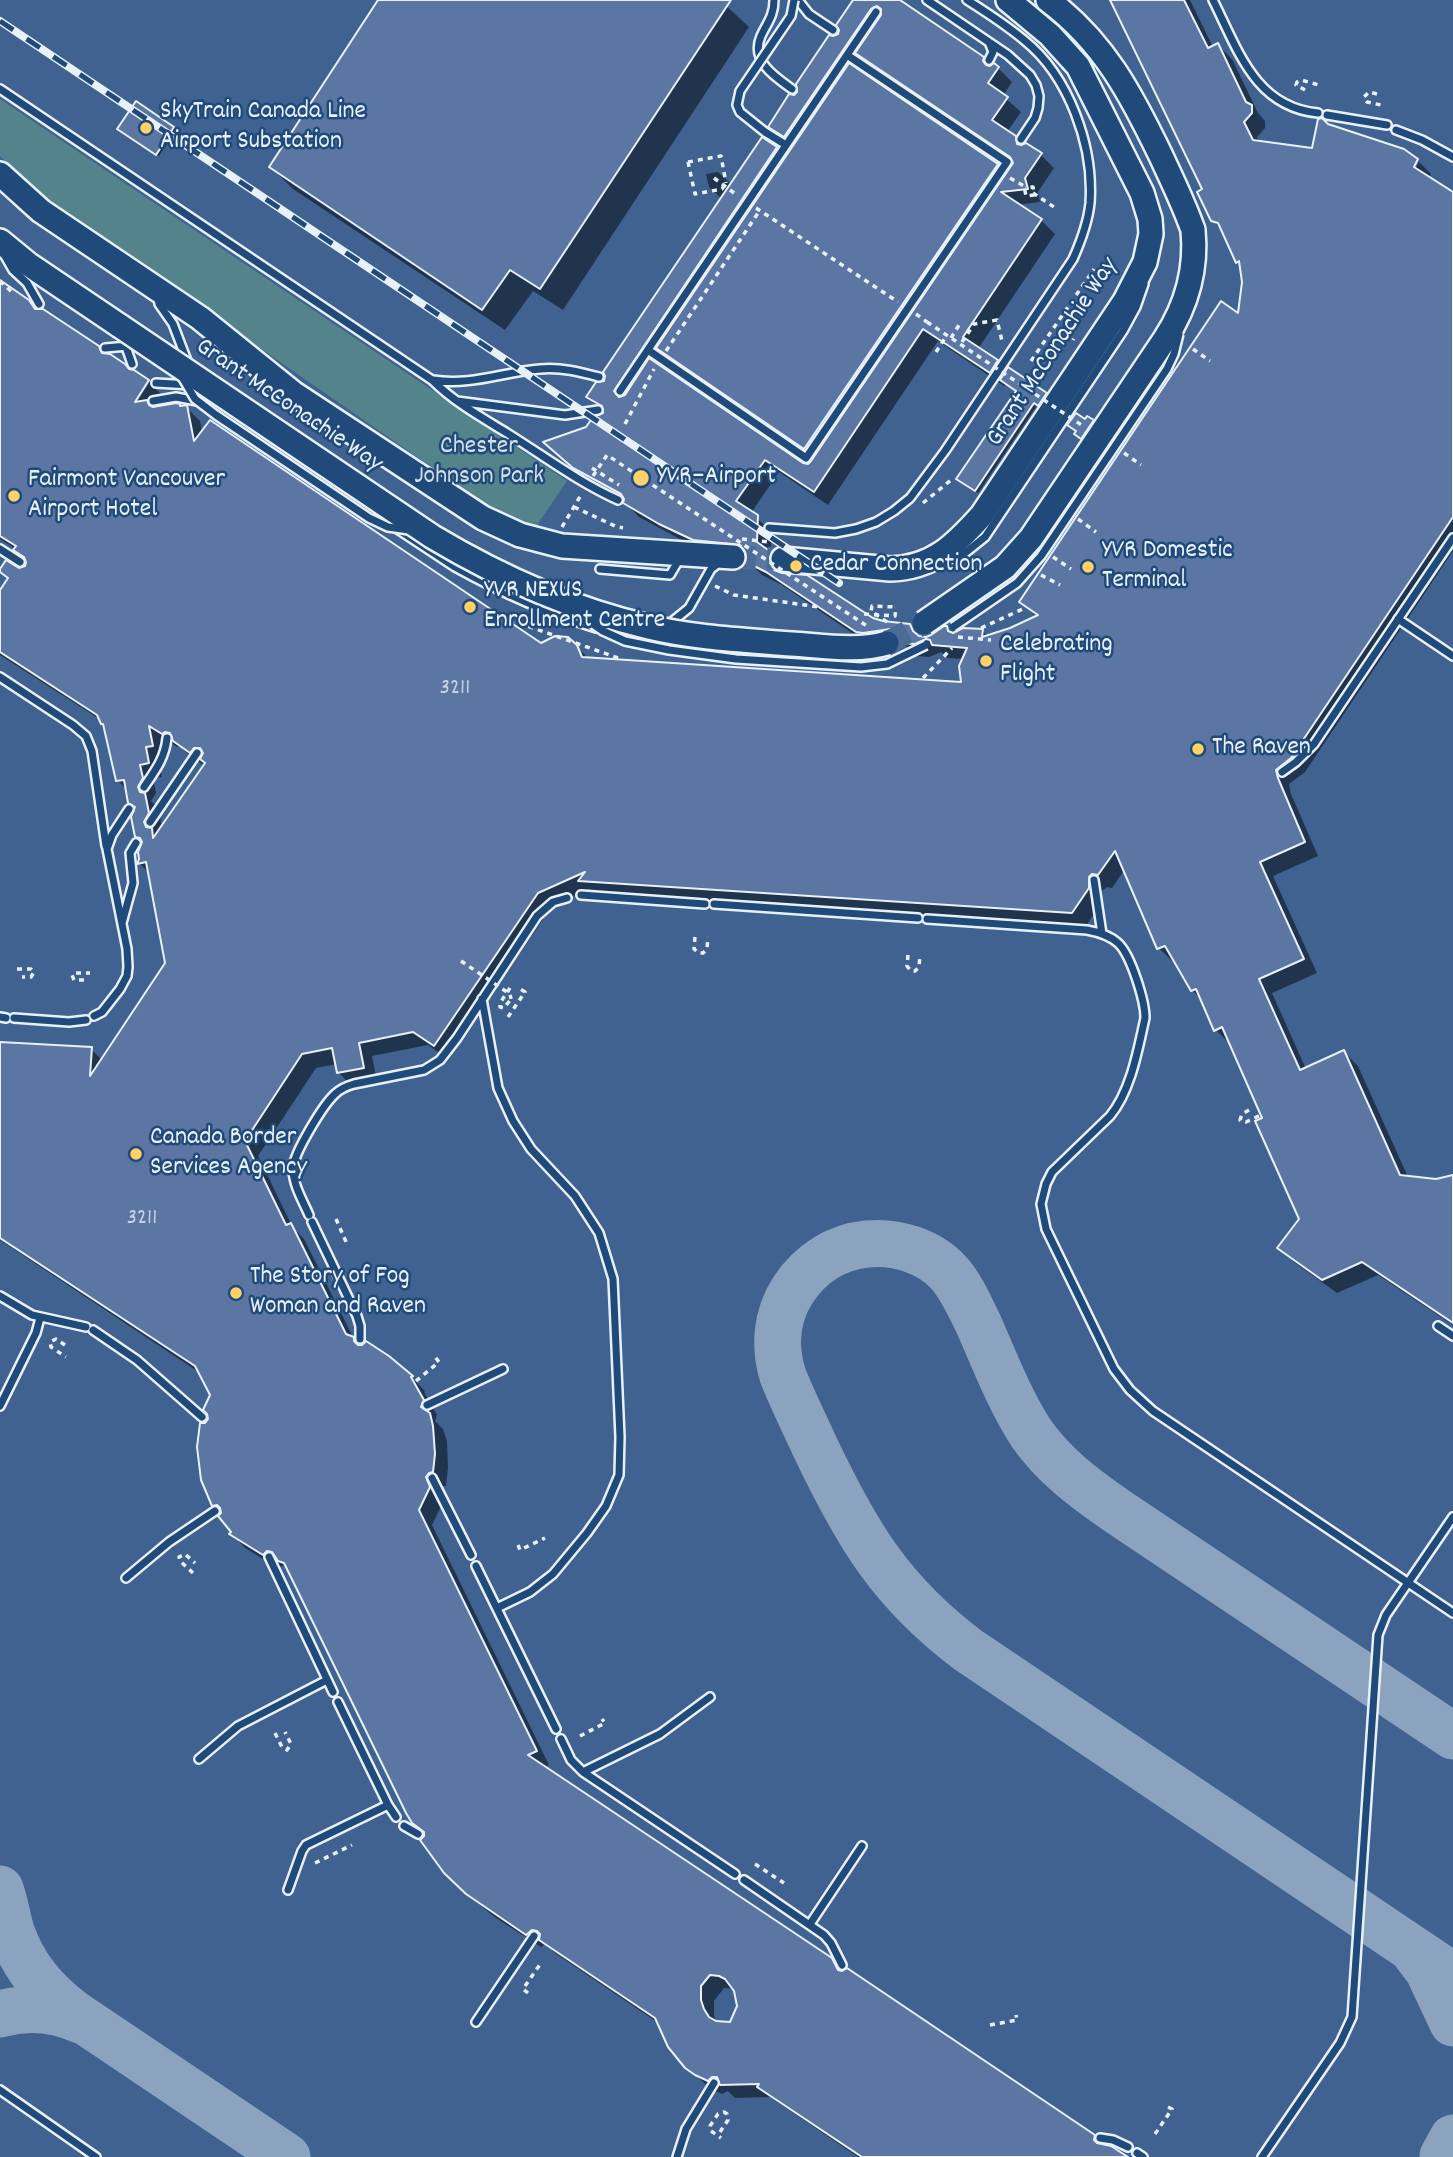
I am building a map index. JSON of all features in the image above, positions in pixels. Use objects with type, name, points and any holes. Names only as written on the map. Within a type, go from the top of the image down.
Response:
[{"type":"main road","name":"Grant McConachie Way","points":[[783,559],[905,569],[921,565],[960,540],[982,515],[1125,301],[1145,262],[1149,248],[1150,219],[1145,200],[1078,66],[1050,35],[1008,0]]},
{"type":"main road","points":[[925,634],[1020,553],[1169,333],[1191,283],[1195,248],[1193,230],[1134,100],[1101,51],[1048,0]]},
{"type":"main road","name":"Grant McConachie Way","points":[[0,174],[41,211],[209,326],[293,393],[483,519],[520,536],[562,546],[733,557]]},
{"type":"main road","name":"Grant McConachie Way","points":[[0,243],[131,339],[169,359],[209,396],[432,537],[476,563],[537,592],[584,609],[650,627],[712,637],[849,648],[887,632]]},
{"type":"lane","points":[[774,0],[772,18],[760,37],[758,47],[760,56],[771,74],[792,89]]},
{"type":"lane","points":[[786,145],[740,112],[740,91],[791,16],[796,0],[809,14],[832,30]]},
{"type":"lane","points":[[927,0],[1023,66],[1036,85],[1038,108],[1035,118],[1021,139]]},
{"type":"lane","points":[[768,528],[825,533],[856,529],[885,517],[910,498],[945,451],[1073,259],[1080,242],[1087,222],[1091,185],[1085,148],[1073,110],[1051,69],[1025,40],[967,0]]},
{"type":"lane","points":[[1213,0],[1249,70],[1262,88],[1289,107],[1304,112],[1387,125]]},
{"type":"lane","points":[[620,391],[876,12]]},
{"type":"lane","points":[[987,40],[993,48],[989,60]]},
{"type":"lane","points":[[648,350],[806,458],[908,309],[1007,162],[847,55]]},
{"type":"lane","points":[[0,89],[432,380],[457,401],[566,473],[618,500]]},
{"type":"lane","points":[[1396,130],[1453,157]]},
{"type":"lane","points":[[0,243],[13,270],[27,283],[39,304]]},
{"type":"lane","points":[[158,290],[159,303],[173,324],[197,388],[203,398],[209,396]]},
{"type":"lane","points":[[953,627],[1017,583],[1041,556],[1172,362],[1187,297]]},
{"type":"lane","points":[[105,348],[131,339],[132,364]]},
{"type":"lane","points":[[169,359],[195,399],[216,415],[378,523],[432,537]]},
{"type":"lane","points":[[432,380],[458,383],[555,368],[599,377]]},
{"type":"lane","points":[[156,383],[209,396],[455,567],[483,583],[594,627],[621,635],[636,636],[668,625],[689,608],[711,569],[723,560],[733,557]]},
{"type":"lane","points":[[153,401],[209,396]]},
{"type":"lane","points":[[457,401],[565,415],[598,410]]},
{"type":"lane","points":[[1282,772],[1314,744],[1453,538]]},
{"type":"lane","points":[[0,549],[20,562]]},
{"type":"lane","points":[[600,569],[670,575],[682,554]]},
{"type":"lane","points":[[537,592],[625,641],[702,655],[861,667],[887,664],[925,634]]},
{"type":"lane","points":[[1398,619],[1453,656]]},
{"type":"lane","points":[[0,677],[73,725],[86,736],[92,751],[108,858],[128,958],[127,976],[112,1000],[102,1012],[94,1016]]},
{"type":"lane","points":[[144,787],[161,761],[167,737]]},
{"type":"lane","points":[[150,822],[197,753]]},
{"type":"lane","points":[[108,858],[109,841],[129,809]]},
{"type":"lane","points":[[122,923],[133,883],[130,853],[136,843]]},
{"type":"lane","points":[[1094,880],[1102,934]]},
{"type":"lane","points":[[582,895],[705,904]]},
{"type":"lane","points":[[360,1339],[360,1326],[295,1182],[293,1164],[300,1148],[337,1092],[354,1084],[420,1071],[434,1065],[457,1038],[537,916],[553,902],[567,898]]},
{"type":"lane","points":[[715,904],[918,918]]},
{"type":"lane","points":[[927,919],[1087,930],[1113,939],[1123,947],[1143,995],[1145,1018],[1127,1084],[1118,1106],[1056,1167],[1046,1184],[1041,1204],[1046,1229],[1106,1356],[1121,1380],[1141,1402],[1453,1613]]},
{"type":"lane","points":[[482,999],[498,1088],[513,1121],[531,1149],[575,1196],[599,1233],[612,1279],[620,1437],[619,1475],[606,1506],[587,1533],[553,1574],[530,1592],[497,1608]]},
{"type":"lane","points":[[7,1018],[69,1022],[86,1020]]},
{"type":"lane","points":[[0,1296],[22,1311],[40,1318],[89,1329],[138,1360],[202,1416]]},
{"type":"lane","points":[[0,1406],[36,1333],[40,1318]]},
{"type":"lane","points":[[1438,1326],[1453,1336]]},
{"type":"lane","points":[[426,1405],[503,1369]]},
{"type":"lane","points":[[432,1478],[471,1555]]},
{"type":"lane","points":[[126,1578],[169,1542],[215,1511]]},
{"type":"lane","points":[[1263,2157],[1340,2043],[1352,2017],[1376,1643],[1383,1622],[1453,1517]]},
{"type":"lane","points":[[269,1558],[333,1692]]},
{"type":"lane","points":[[476,1566],[556,1729]]},
{"type":"lane","points":[[199,1759],[238,1726],[327,1680]]},
{"type":"lane","points":[[583,1772],[660,1734],[710,1697]]},
{"type":"lane","points":[[338,1702],[396,1818]]},
{"type":"lane","points":[[561,1739],[571,1760],[583,1772],[735,1874]]},
{"type":"lane","points":[[288,1889],[306,1845],[388,1805]]},
{"type":"lane","points":[[404,1826],[418,1834]]},
{"type":"lane","points":[[810,1924],[862,1846]]},
{"type":"lane","points":[[744,1880],[810,1924],[831,1943],[842,1965]]},
{"type":"lane","points":[[476,2022],[534,1937]]},
{"type":"lane","points":[[677,2157],[686,2129],[714,2083]]},
{"type":"lane","points":[[0,2090],[96,2157]]},
{"type":"lane","points":[[1100,2138],[1128,2147]]},
{"type":"path","points":[[1305,90],[1296,85],[1297,82],[1301,80],[1319,85]]},
{"type":"path","points":[[1377,94],[1368,92],[1364,97],[1367,102],[1381,105]]},
{"type":"path","points":[[721,156],[726,183],[722,189],[695,194],[688,162],[721,156]]},
{"type":"path","points":[[1000,172],[1024,186],[1026,196],[1034,195],[1033,187],[1025,188],[1027,195],[1035,194],[1034,186],[1026,187],[1027,194],[1033,193],[1041,198],[1057,209]]},
{"type":"path","points":[[714,178],[1085,428]]},
{"type":"path","points":[[625,424],[648,378],[760,211]]},
{"type":"path","points":[[1031,361],[1094,268]]},
{"type":"path","points":[[0,281],[14,294]]},
{"type":"path","points":[[962,342],[974,324],[997,320],[1002,341],[995,352]]},
{"type":"path","points":[[936,352],[959,326]]},
{"type":"path","points":[[1045,370],[1069,335],[1074,338],[1068,347]]},
{"type":"path","points":[[1193,349],[1210,361]]},
{"type":"path","points":[[1119,450],[1141,465]]},
{"type":"path","points":[[593,476],[607,455],[868,627]]},
{"type":"path","points":[[558,532],[582,493]]},
{"type":"path","points":[[574,507],[629,530]]},
{"type":"path","points":[[1078,519],[1096,532]]},
{"type":"path","points":[[1053,557],[1071,569]]},
{"type":"path","points":[[1041,575],[1059,585]]},
{"type":"path","points":[[715,586],[734,595],[819,607]]},
{"type":"path","points":[[864,614],[895,616],[896,607],[872,606],[871,611],[887,632]]},
{"type":"path","points":[[981,628],[1025,608]]},
{"type":"path","points":[[519,623],[621,659]]},
{"type":"path","points":[[951,637],[991,640]]},
{"type":"path","points":[[923,678],[952,648]]},
{"type":"path","points":[[695,937],[694,949],[703,953],[707,949],[708,937]]},
{"type":"path","points":[[908,955],[907,966],[911,971],[915,971],[919,967],[920,955]]},
{"type":"path","points":[[461,961],[500,988],[510,994],[511,999],[502,1009],[500,1003],[505,995],[510,988]]},
{"type":"path","points":[[17,969],[34,972],[31,977],[22,976]]},
{"type":"path","points":[[83,980],[74,979],[72,975],[75,972],[90,973]]},
{"type":"path","points":[[508,1017],[525,992],[519,988]]},
{"type":"path","points":[[1249,1110],[1242,1114],[1240,1120],[1245,1122],[1261,1115]]},
{"type":"path","points":[[336,1219],[347,1244]]},
{"type":"path","points":[[65,1345],[56,1339],[50,1342],[51,1347],[66,1357]]},
{"type":"path","points":[[416,1381],[439,1362],[435,1357]]},
{"type":"path","points":[[518,1545],[520,1550],[545,1538]]},
{"type":"path","points":[[193,1573],[179,1557],[186,1554],[195,1563]]},
{"type":"path","points":[[580,1736],[605,1723],[602,1718]]},
{"type":"path","points":[[275,1733],[282,1747],[287,1750],[291,1744],[285,1732]]},
{"type":"path","points":[[315,1863],[352,1845]]},
{"type":"path","points":[[755,1864],[784,1884]]},
{"type":"path","points":[[528,1993],[523,1989],[541,1963]]},
{"type":"path","points":[[990,2025],[1017,2020],[1016,2015]]},
{"type":"path","points":[[1155,2134],[1172,2109],[1168,2107]]},
{"type":"path","points":[[720,2132],[728,2120],[724,2112],[718,2114],[710,2126],[711,2131],[721,2138]]},
{"type":"shaded area","points":[[0,0],[1453,0],[1453,2157],[0,2157]]},
{"type":"green space","name":"Chester Johnson Park","points":[[0,99],[567,481],[535,528],[473,498],[34,191],[0,156]]},
{"type":"building","points":[[378,0],[731,0],[540,289],[510,270],[482,310],[269,167]]},
{"type":"building","points":[[853,0],[900,0],[984,57],[986,65],[994,63],[999,67],[988,83],[1008,97],[992,120],[1016,136],[1017,144],[1026,143],[1042,153],[1025,178],[1028,189],[1001,192],[1042,219],[963,337],[998,360],[990,373],[923,329],[814,492],[765,460],[736,501],[758,515],[757,542],[771,552],[770,564],[774,570],[807,575],[873,618],[910,624],[919,636],[926,637],[947,626],[948,631],[953,633],[963,628],[983,629],[982,637],[1038,615],[1019,602],[1221,301],[1238,313],[1242,282],[1239,261],[1236,263],[1218,223],[1211,221],[1197,192],[1202,189],[1110,0],[1184,0],[1208,48],[1218,43],[1246,102],[1252,105],[1252,113],[1244,122],[1253,140],[1312,148],[1318,119],[1322,118],[1328,124],[1404,149],[1418,159],[1414,167],[1453,192],[1453,517],[1291,758],[1276,770],[1305,842],[1260,862],[1304,959],[1259,979],[1300,1070],[1344,1050],[1400,1175],[1436,1179],[1453,1175],[1453,1323],[1362,1262],[1322,1280],[1277,1248],[1299,1219],[1255,1121],[1262,1118],[1222,1027],[1214,1031],[1196,989],[1191,991],[1165,946],[1157,949],[1115,851],[1098,875],[1092,874],[1089,877],[1089,888],[1072,913],[578,881],[585,872],[538,893],[434,1046],[413,1032],[359,1043],[364,1068],[337,1073],[332,1048],[302,1054],[245,1141],[286,1225],[291,1223],[346,1334],[354,1337],[358,1345],[366,1341],[413,1376],[411,1377],[424,1400],[421,1407],[430,1413],[435,1454],[433,1472],[426,1477],[430,1487],[419,1510],[537,1751],[528,1755],[832,1958],[838,1970],[847,1968],[1095,2135],[1094,2140],[1097,2143],[1111,2146],[1128,2157],[862,2157],[757,2087],[759,2084],[720,2085],[717,2077],[708,2081],[695,2075],[685,2068],[668,2047],[655,2018],[539,1940],[540,1934],[537,1931],[532,1930],[526,1935],[466,1894],[444,1873],[420,1840],[424,1832],[412,1823],[406,1813],[284,1563],[278,1561],[272,1552],[267,1551],[263,1555],[229,1534],[231,1532],[218,1516],[221,1513],[220,1508],[217,1505],[212,1506],[201,1480],[197,1447],[200,1423],[205,1423],[208,1419],[203,1410],[210,1395],[195,1366],[0,1238],[0,1042],[92,1047],[90,1076],[165,963],[146,862],[137,864],[142,842],[135,837],[131,817],[135,807],[128,803],[124,780],[116,781],[103,724],[97,715],[0,652],[0,590],[8,578],[0,569],[6,560],[19,568],[25,566],[26,562],[24,557],[13,550],[16,546],[0,536],[0,280],[29,300],[35,309],[43,309],[99,346],[102,353],[110,354],[149,380],[135,402],[147,400],[153,407],[176,403],[180,406],[187,405],[194,441],[210,420],[541,643],[555,636],[568,637],[577,645],[582,657],[961,682],[959,666],[967,648],[932,645],[930,640],[926,639],[915,644],[901,643],[898,634],[890,629],[856,632],[766,572],[746,562],[746,551],[740,545],[693,540],[659,524],[623,503],[621,494],[573,468],[543,442],[586,427],[593,417],[603,413],[602,406],[586,397],[596,382],[604,381],[603,372],[762,137],[777,147],[614,391],[619,397],[625,395],[649,358],[803,463],[808,464],[811,461],[1013,163],[1010,157],[855,53],[881,15],[881,9],[877,6],[871,9],[784,137],[768,127],[789,94],[794,95],[797,92],[796,84],[829,35],[838,34],[836,25]],"holes":[[[149,726],[162,734],[170,733],[173,741],[190,753],[194,748],[200,748],[203,753],[200,759],[205,763],[153,838],[152,828],[146,827],[144,822],[149,813],[145,793],[140,792],[138,787],[143,778],[140,765],[149,763],[146,747],[153,746]],[[710,1975],[725,1979],[734,1991],[737,2006],[730,2022],[716,2021],[709,2017],[704,2009],[701,1986]]]},
{"type":"building","points":[[849,63],[998,164],[804,449],[656,348]]},
{"type":"building","name":"SkyTrain Canada Line Airport Substation","points":[[136,101],[174,127],[156,155],[117,129]]},
{"type":"building","points":[[1008,367],[1047,393],[1038,406],[1034,403],[975,491],[956,479],[1016,391],[1000,380]]},
{"type":"building","points":[[1076,413],[1085,419],[1087,416],[1094,420],[1081,439],[1074,434],[1076,431],[1067,425]]},
{"type":"taxiway","points":[[1453,1736],[1117,1511],[1060,1466],[1040,1445],[1023,1420],[962,1291],[941,1265],[911,1249],[889,1244],[867,1244],[845,1249],[825,1258],[807,1272],[793,1290],[783,1310],[778,1332],[778,1354],[783,1376],[846,1509],[878,1560],[918,1606],[968,1650],[1453,1976]]},
{"type":"taxiway","points":[[0,1889],[16,1944],[28,1967],[53,1996],[73,2013],[287,2157]]},
{"type":"taxiway","points":[[1415,1953],[1428,1970],[1453,2023]]},
{"type":"taxiway","points":[[0,2014],[42,2010],[83,2021]]},
{"type":"taxiway","points":[[1443,2156],[1453,2138]]},
{"type":"tunnel","points":[[733,557],[783,559]]},
{"type":"tunnel","points":[[887,643],[924,623]]},
{"type":"railway","points":[[0,21],[839,583]]},
{"type":"place","name":"SkyTrain Canada Line Airport Substation","points":[[146,128]]},
{"type":"place","name":"YVR–Airport","points":[[641,478]]},
{"type":"place","name":"Fairmont Vancouver Airport Hotel","points":[[14,496]]},
{"type":"place","name":"Cedar Connection","points":[[796,566]]},
{"type":"place","name":"YVR Domestic Terminal","points":[[1088,567]]},
{"type":"place","name":"YVR NEXUS Enrollment Centre","points":[[470,607]]},
{"type":"place","name":"Celebrating Flight","points":[[986,661]]},
{"type":"place","name":"The Raven","points":[[1198,749]]},
{"type":"place","name":"Canada Border Services Agency","points":[[136,1154]]},
{"type":"place","name":"The Story of Fog Woman and Raven","points":[[236,1293]]}]
